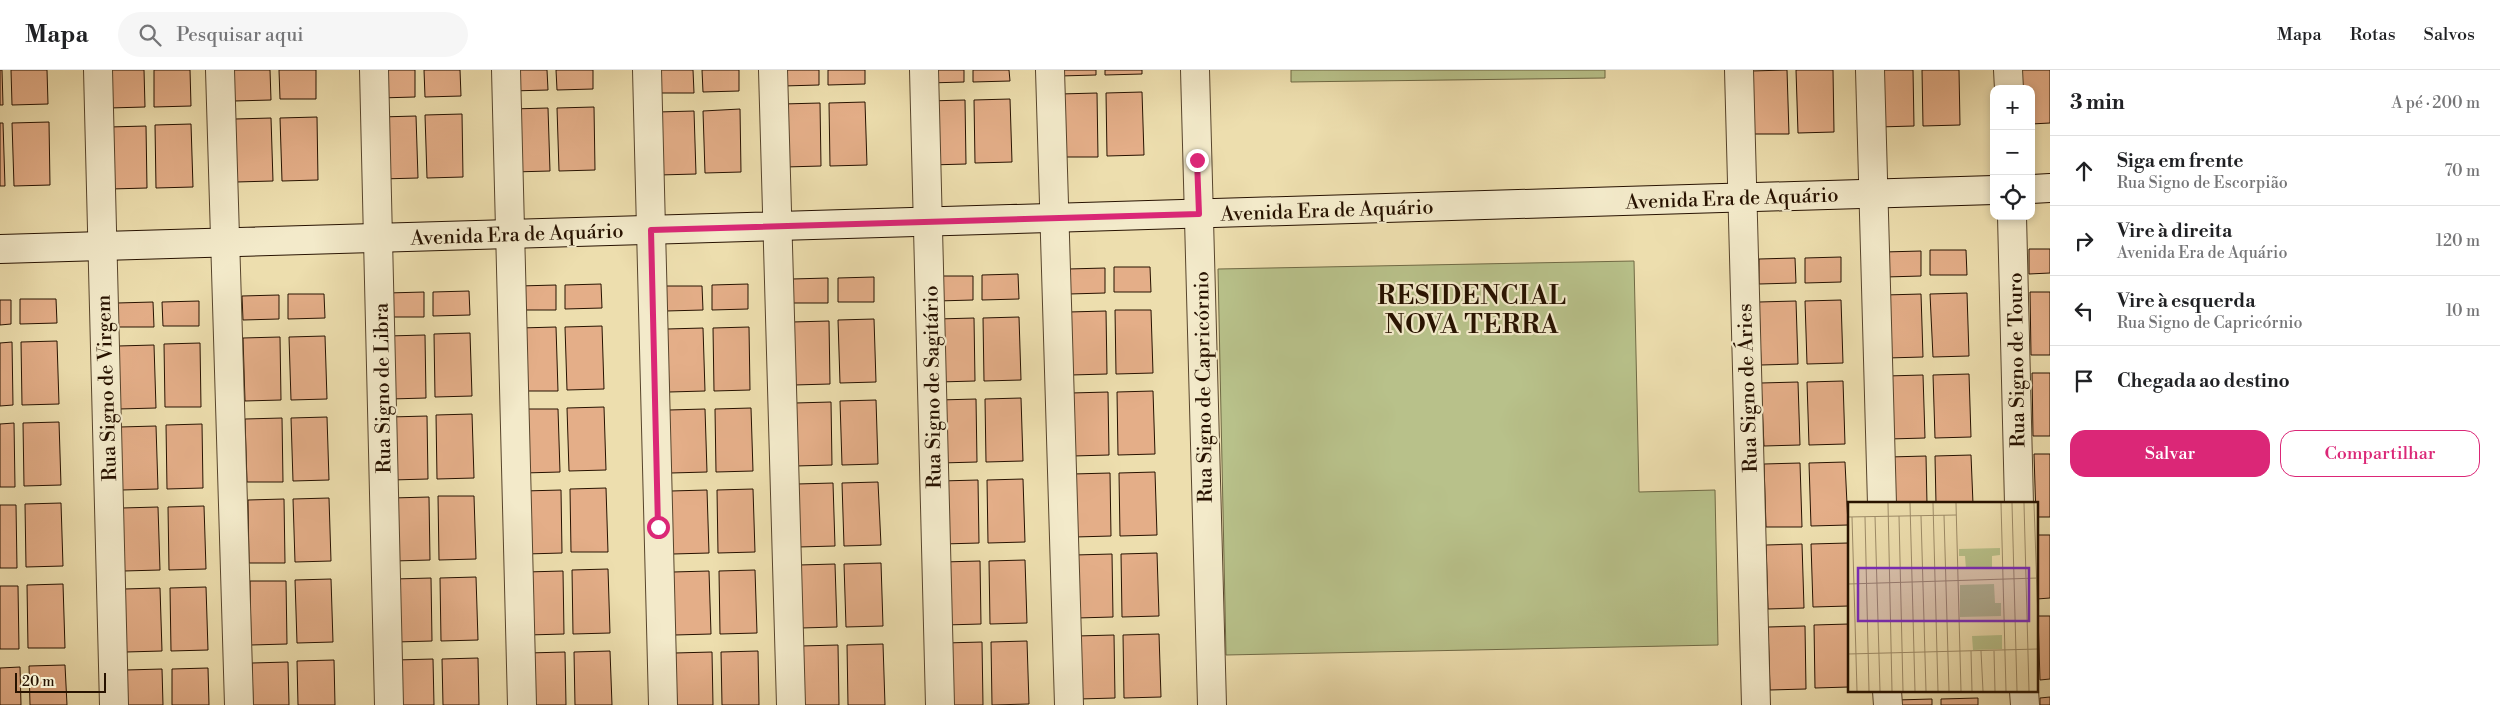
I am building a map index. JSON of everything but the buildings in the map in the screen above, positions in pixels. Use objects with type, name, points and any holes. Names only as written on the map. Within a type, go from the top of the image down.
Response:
[{"type":"street","name":"Rua Signo de Virgem","points":[[98,70],[114,705]]},
{"type":"street","points":[[220,70],[238,705]]},
{"type":"street","name":"Rua Signo de Libra","points":[[374,70],[389,705]]},
{"type":"street","points":[[506,70],[522,705]]},
{"type":"street","points":[[647,70],[663,705]]},
{"type":"street","points":[[773,70],[791,705]]},
{"type":"street","name":"Rua Signo de Sagitário","points":[[924,70],[940,705]]},
{"type":"street","points":[[1050,70],[1069,705]]},
{"type":"street","name":"Rua Signo de Capricórnio","points":[[1195,70],[1212,705]]},
{"type":"street","name":"Rua Signo de Áries","points":[[1739,70],[1756,705]]},
{"type":"street","points":[[1870,70],[1882,502]]},
{"type":"street","points":[[2008,70],[2009,85]]},
{"type":"street","points":[[2035,189],[2050,188]]},
{"type":"street","name":"Avenida Era de Aquário","points":[[0,249],[1990,190]]},
{"type":"street","name":"Rua Signo de Touro","points":[[2012,220],[2020,502]]},
{"type":"street","points":[[1887,692],[1888,705]]},
{"type":"street","points":[[2024,692],[2025,705]]},
{"type":"green space","points":[[1291,70],[1605,70],[1605,78],[1291,82]]},
{"type":"green space","points":[[1634,261],[1639,492],[1715,490],[1718,645],[1226,655],[1218,269]]},
{"type":"district","name":"RESIDENCIAL NOVA TERRA","points":[[1472,310]]},
{"type":"route","points":[[658,527],[651,230],[1199,214],[1197,160]]}]
